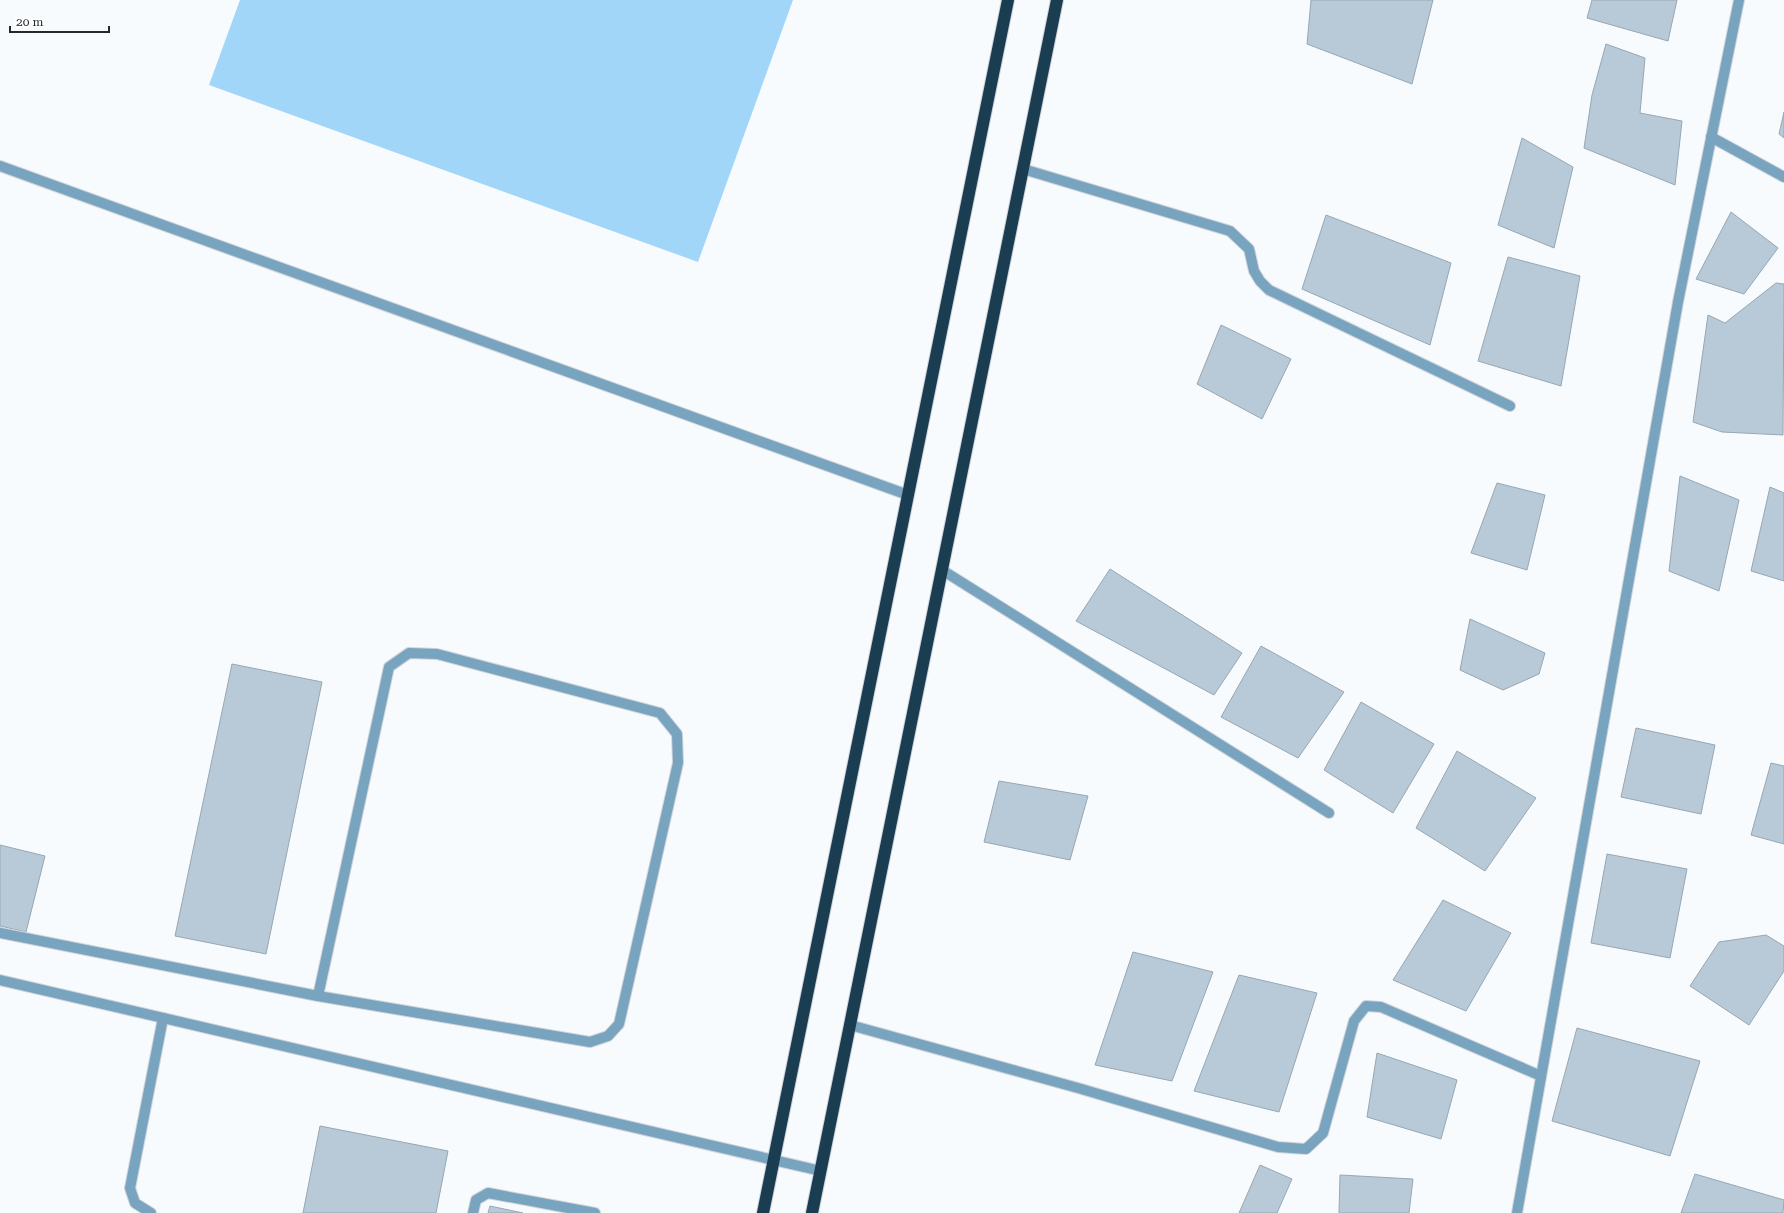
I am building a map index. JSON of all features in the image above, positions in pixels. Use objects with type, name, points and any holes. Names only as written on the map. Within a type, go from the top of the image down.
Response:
[{"type":"highway","points":[[763,1213],[1008,0]]},
{"type":"highway","points":[[812,1213],[1057,0]]},
{"type":"street","points":[[1517,1213],[1678,302],[1739,0]]},
{"type":"street","points":[[1711,137],[1784,177]]},
{"type":"street","points":[[0,166],[908,495]]},
{"type":"street","points":[[1023,169],[1230,231],[1249,249],[1254,271],[1260,281],[1269,290],[1510,406]]},
{"type":"street","points":[[942,570],[1329,813]]},
{"type":"street","points":[[0,933],[318,996],[590,1042],[608,1036],[618,1024],[677,771],[677,734],[660,713],[437,654],[409,654],[389,667],[318,996]]},
{"type":"street","points":[[0,980],[821,1171]]},
{"type":"street","points":[[850,1025],[1078,1088],[1278,1148],[1306,1149],[1323,1133],[1354,1021],[1366,1006],[1381,1007],[1542,1076]]},
{"type":"street","points":[[151,1213],[135,1203],[130,1188],[163,1018]]},
{"type":"street","points":[[473,1213],[476,1200],[488,1193],[595,1213]]},
{"type":"shaded area","points":[[240,0],[793,0],[698,262],[209,85]]},
{"type":"building","points":[[1311,0],[1433,0],[1412,84],[1307,44]]},
{"type":"building","points":[[1592,0],[1677,0],[1668,41],[1587,18]]},
{"type":"building","points":[[1606,44],[1645,58],[1640,113],[1682,121],[1675,185],[1584,148],[1592,95]]},
{"type":"building","points":[[1784,112],[1784,138],[1779,134]]},
{"type":"building","points":[[1522,138],[1573,167],[1554,248],[1498,225]]},
{"type":"building","points":[[1731,212],[1778,248],[1744,294],[1696,279]]},
{"type":"building","points":[[1326,215],[1451,263],[1430,345],[1302,289]]},
{"type":"building","points":[[1508,257],[1580,276],[1561,386],[1478,361]]},
{"type":"building","points":[[1776,283],[1784,284],[1783,435],[1722,432],[1693,422],[1708,315],[1725,323]]},
{"type":"building","points":[[1221,325],[1291,359],[1262,419],[1197,384]]},
{"type":"building","points":[[1680,476],[1739,500],[1719,591],[1669,571]]},
{"type":"building","points":[[1497,483],[1545,495],[1527,570],[1471,553]]},
{"type":"building","points":[[1770,487],[1784,493],[1784,581],[1751,571]]},
{"type":"building","points":[[1110,569],[1242,653],[1214,695],[1076,621]]},
{"type":"building","points":[[1470,619],[1545,653],[1539,674],[1503,690],[1460,670]]},
{"type":"building","points":[[1261,646],[1344,692],[1298,758],[1221,717]]},
{"type":"building","points":[[232,664],[322,682],[266,954],[175,936]]},
{"type":"building","points":[[1361,702],[1434,744],[1393,813],[1324,770]]},
{"type":"building","points":[[1636,728],[1715,745],[1701,814],[1621,797]]},
{"type":"building","points":[[1457,751],[1536,798],[1485,871],[1416,828]]},
{"type":"building","points":[[1771,763],[1784,766],[1784,844],[1751,835]]},
{"type":"building","points":[[999,781],[1088,796],[1070,860],[984,842]]},
{"type":"building","points":[[0,845],[45,856],[26,932],[0,926]]},
{"type":"building","points":[[1607,854],[1687,869],[1670,958],[1591,943]]},
{"type":"building","points":[[1443,900],[1511,933],[1466,1011],[1393,980]]},
{"type":"building","points":[[1766,935],[1784,946],[1784,971],[1749,1025],[1690,986],[1719,942]]},
{"type":"building","points":[[1133,952],[1213,972],[1172,1081],[1095,1065]]},
{"type":"building","points":[[1239,975],[1317,993],[1279,1112],[1194,1091]]},
{"type":"building","points":[[1577,1028],[1700,1061],[1670,1156],[1552,1121]]},
{"type":"building","points":[[1377,1053],[1457,1080],[1441,1139],[1367,1117]]},
{"type":"building","points":[[320,1126],[448,1151],[436,1213],[303,1213]]},
{"type":"building","points":[[1260,1165],[1292,1179],[1277,1213],[1239,1213]]},
{"type":"building","points":[[1695,1174],[1784,1200],[1783,1213],[1681,1213]]},
{"type":"building","points":[[1340,1175],[1413,1179],[1409,1213],[1339,1213]]},
{"type":"building","points":[[490,1206],[523,1213],[488,1213]]}]
